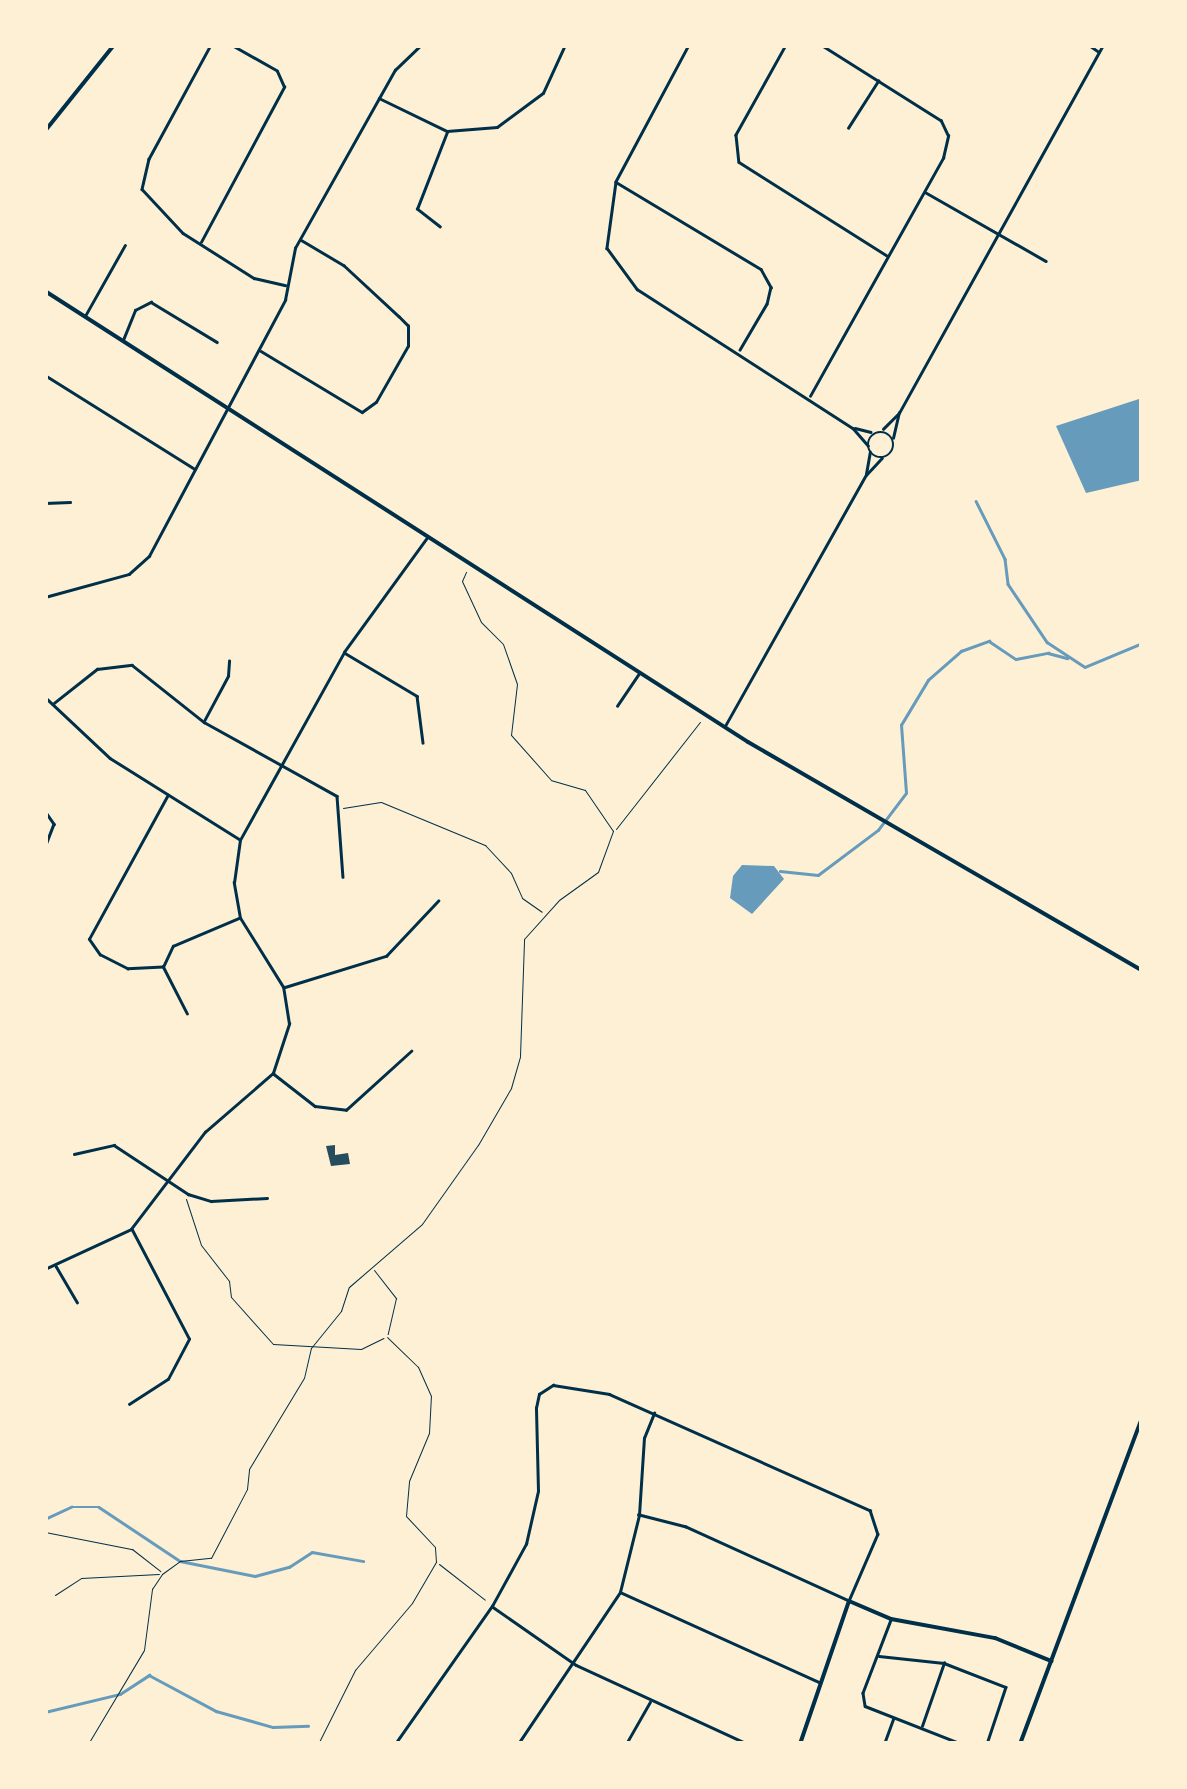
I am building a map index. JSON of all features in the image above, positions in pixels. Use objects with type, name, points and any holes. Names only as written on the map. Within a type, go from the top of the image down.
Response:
[{"type":"main road","points":[[45,131],[114,45]]},
{"type":"main road","points":[[45,291],[724,727],[1142,970]]},
{"type":"main road","points":[[1020,1744],[1142,1417]]},
{"type":"main road","points":[[800,1744],[850,1601],[892,1618],[995,1638],[1050,1662]]},
{"type":"street","points":[[211,45],[140,178],[149,200],[201,243],[254,278],[287,285]]},
{"type":"street","points":[[201,243],[284,87],[277,71],[231,45]]},
{"type":"street","points":[[45,596],[116,579],[139,566],[260,350],[287,285],[300,240],[379,98],[408,53],[421,45]]},
{"type":"street","points":[[379,98],[447,130],[497,127],[526,111],[552,79],[565,45]]},
{"type":"street","points":[[688,45],[616,182],[606,235],[623,273],[853,428],[870,452],[866,475]]},
{"type":"street","points":[[786,45],[736,135],[740,162],[888,256]]},
{"type":"street","points":[[809,398],[947,146],[946,128],[821,45]]},
{"type":"street","points":[[1089,45],[1099,52]]},
{"type":"street","points":[[853,428],[881,431],[899,412],[1103,45]]},
{"type":"street","points":[[404,48],[408,53]]},
{"type":"street","points":[[848,128],[878,80]]},
{"type":"street","points":[[440,227],[420,218],[417,209],[447,130]]},
{"type":"street","points":[[616,182],[761,269],[771,287],[768,304],[739,352]]},
{"type":"street","points":[[924,191],[1046,260]]},
{"type":"street","points":[[260,350],[362,412],[376,402],[408,346],[408,326],[400,317],[344,266],[300,240]]},
{"type":"street","points":[[84,317],[125,246]]},
{"type":"street","points":[[122,341],[135,310],[150,302],[218,342]]},
{"type":"street","points":[[45,375],[195,469]]},
{"type":"street","points":[[724,727],[866,475],[893,451],[899,412]]},
{"type":"street","points":[[881,431],[893,438]]},
{"type":"street","points":[[868,445],[874,433]]},
{"type":"street","points":[[870,452],[882,458]]},
{"type":"street","points":[[45,503],[70,502]]},
{"type":"street","points":[[45,1269],[131,1229],[205,1132],[273,1074],[289,1024],[283,987],[240,918],[234,883],[240,840],[344,652],[426,538]]},
{"type":"street","points":[[344,652],[417,696],[423,743]]},
{"type":"street","points":[[204,722],[228,676],[229,661]]},
{"type":"street","points":[[54,702],[97,669],[132,665],[204,722],[337,796],[342,808],[343,877]]},
{"type":"street","points":[[617,706],[640,672]]},
{"type":"street","points":[[45,697],[87,740],[240,840]]},
{"type":"street","points":[[163,967],[128,970],[100,955],[89,938],[168,796]]},
{"type":"street","points":[[45,811],[54,824],[45,848]]},
{"type":"street","points":[[283,987],[386,956],[438,902]]},
{"type":"street","points":[[163,967],[173,946],[240,918]]},
{"type":"street","points":[[163,967],[187,1014]]},
{"type":"street","points":[[273,1074],[315,1106],[346,1110],[411,1051]]},
{"type":"street","points":[[74,1154],[120,1146],[188,1194],[211,1201],[267,1198]]},
{"type":"street","points":[[129,1404],[168,1379],[190,1338],[131,1229]]},
{"type":"street","points":[[55,1265],[78,1302]]},
{"type":"street","points":[[395,1744],[492,1606],[526,1544],[538,1491],[539,1394],[553,1386],[582,1385],[654,1413],[870,1510],[878,1534],[850,1601],[686,1527],[640,1514]]},
{"type":"street","points":[[518,1744],[576,1665],[620,1592],[640,1514],[644,1438],[654,1413]]},
{"type":"street","points":[[620,1592],[820,1682]]},
{"type":"street","points":[[492,1606],[576,1665],[748,1744]]},
{"type":"street","points":[[892,1618],[862,1700],[962,1744]]},
{"type":"street","points":[[877,1656],[944,1663],[1006,1687],[987,1744]]},
{"type":"street","points":[[921,1728],[944,1663]]},
{"type":"street","points":[[626,1744],[650,1700]]},
{"type":"street","points":[[884,1744],[894,1717]]},
{"type":"path","points":[[467,570],[462,582],[481,622],[502,644],[517,684],[511,735],[552,780],[585,790],[613,830]]},
{"type":"path","points":[[88,1744],[144,1650],[152,1589],[162,1574],[180,1561],[211,1558],[247,1490],[249,1469],[304,1378],[311,1348],[341,1311],[350,1287],[422,1224],[511,1088],[520,1056],[522,948],[529,931],[598,872],[613,830],[644,798],[659,766],[706,715]]},
{"type":"path","points":[[342,808],[382,802],[485,845],[511,873],[522,898],[545,914]]},
{"type":"path","points":[[188,1194],[185,1205],[196,1232],[229,1281],[231,1297],[273,1344],[361,1350],[388,1336]]},
{"type":"path","points":[[372,1267],[396,1298],[388,1336]]},
{"type":"path","points":[[318,1744],[355,1670],[412,1603],[436,1562],[435,1547],[406,1516],[409,1481],[429,1432],[431,1396],[418,1367],[388,1336]]},
{"type":"path","points":[[45,1532],[132,1549],[162,1574]]},
{"type":"path","points":[[436,1562],[492,1606]]},
{"type":"path","points":[[55,1595],[81,1578],[162,1574]]},
{"type":"water","points":[[1142,398],[1142,480],[1086,493],[1056,426]]},
{"type":"water","points":[[742,865],[774,866],[784,879],[752,914],[730,898],[733,876]]},
{"type":"building","points":[[335,1145],[335,1155],[348,1153],[350,1164],[331,1166],[326,1146]]},
{"type":"waterway","points":[[976,501],[1005,559],[1008,584],[1047,642],[1085,667],[1142,643]]},
{"type":"waterway","points":[[780,871],[818,875],[878,830],[906,793],[901,725],[928,680],[961,651],[989,641],[1016,659],[1048,653],[1067,658]]},
{"type":"waterway","points":[[45,1519],[71,1507],[99,1507],[180,1561],[255,1576],[289,1567],[312,1552],[363,1561]]},
{"type":"waterway","points":[[45,1712],[120,1694],[149,1675],[216,1711],[273,1727],[308,1726]]}]
